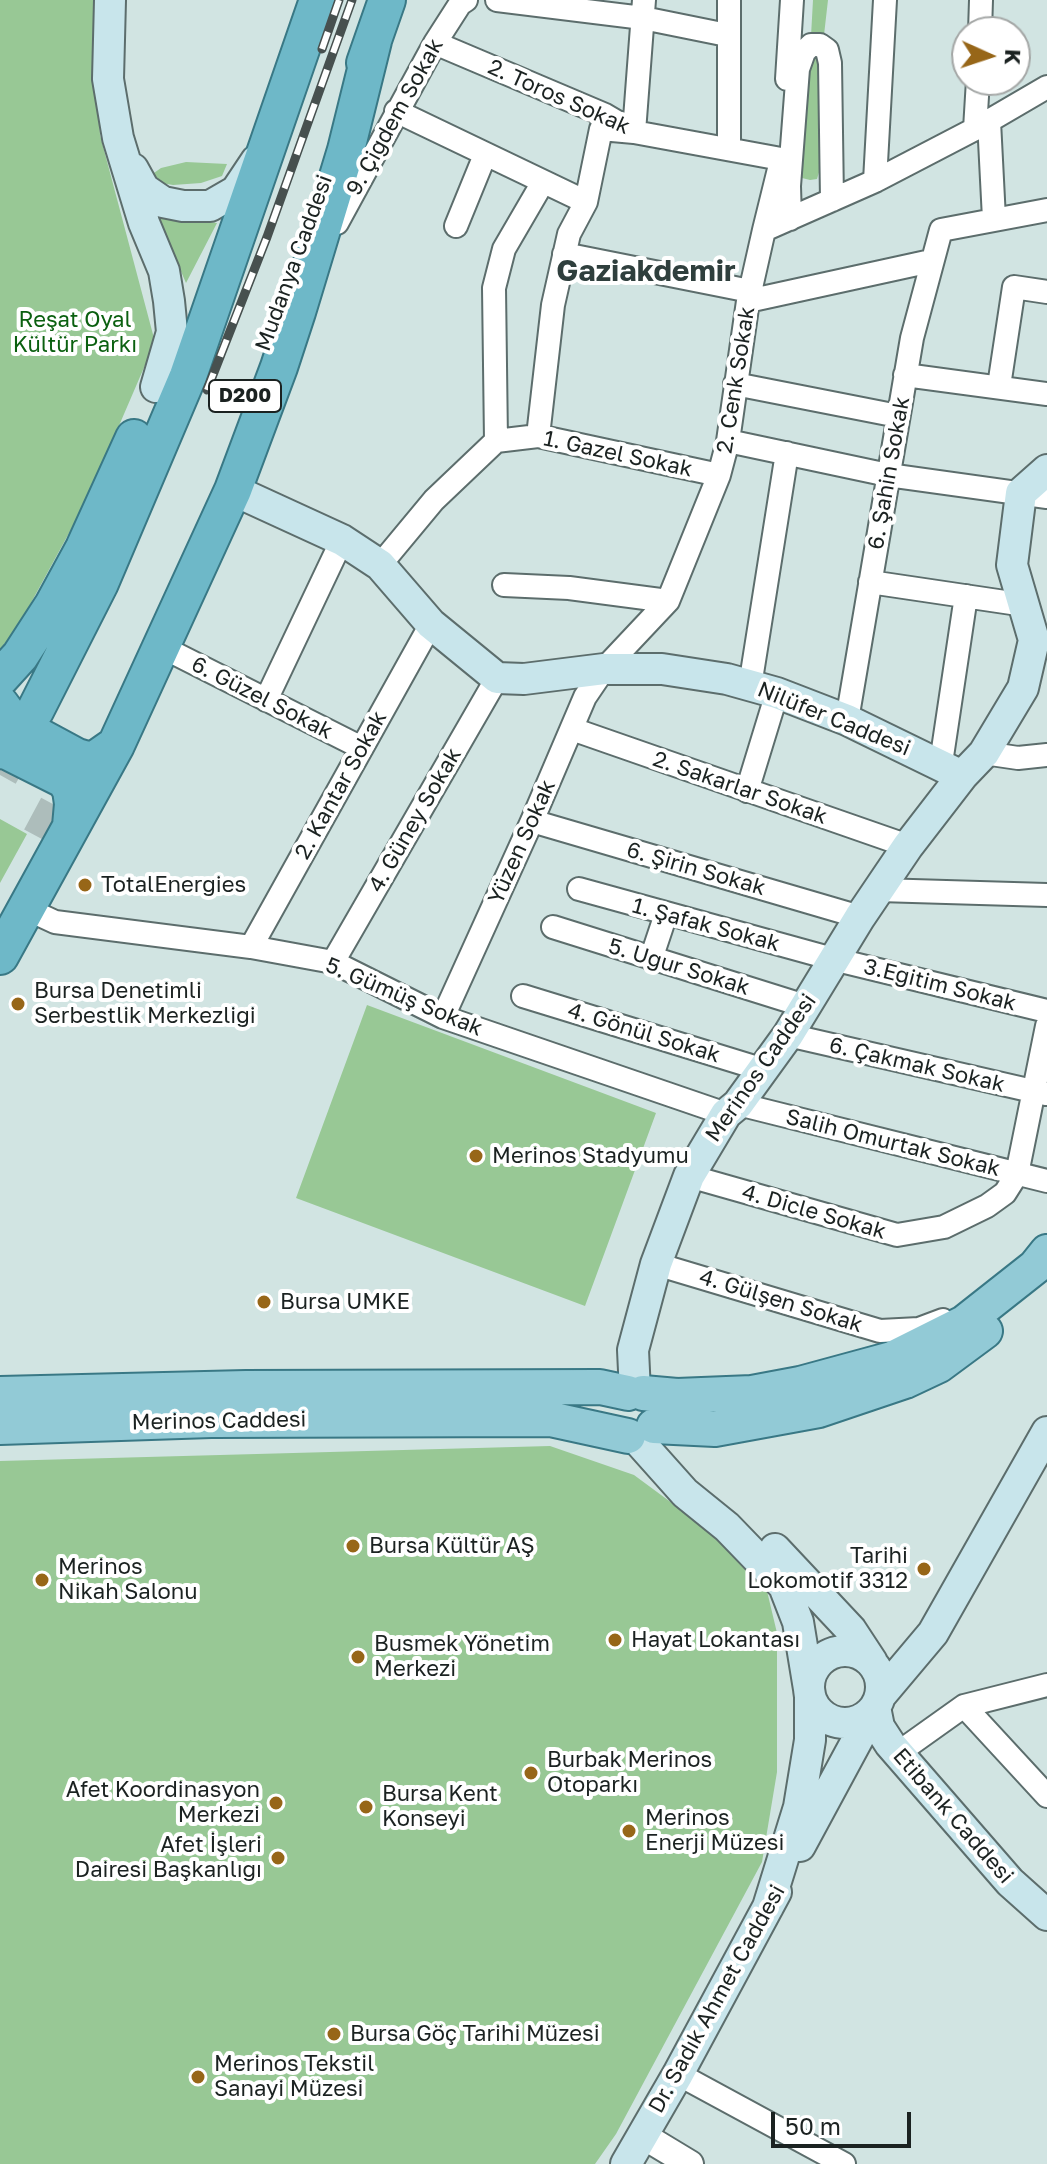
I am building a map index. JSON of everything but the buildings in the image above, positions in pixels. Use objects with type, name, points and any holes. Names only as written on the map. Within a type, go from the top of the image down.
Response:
[{"type":"highway","name":"D200","points":[[35,711],[100,583],[188,376],[318,0]]},
{"type":"highway","name":"Mudanya Caddesi","points":[[104,743],[203,504],[289,281],[387,0]]},
{"type":"highway","points":[[0,956],[14,910],[104,743],[162,647],[233,490],[279,367],[306,281],[346,150],[373,41]]},
{"type":"highway","points":[[104,743],[96,759],[77,757],[14,723],[1,688],[53,605],[84,548],[266,145]]},
{"type":"highway","points":[[0,750],[65,780],[71,790],[73,804],[55,832]]},
{"type":"main road","points":[[110,0],[108,79],[118,138],[144,223],[164,271],[169,301],[172,332],[156,387]]},
{"type":"main road","points":[[118,138],[144,189],[163,202],[183,206],[210,206],[236,191],[266,145]]},
{"type":"main road","points":[[951,770],[984,753],[1023,688],[1034,640],[1012,565],[1034,495],[1047,470]]},
{"type":"main road","points":[[233,490],[342,540],[380,565],[431,624],[497,678]]},
{"type":"main road","name":"Nilüfer Caddesi","points":[[497,678],[524,679],[604,669],[662,669],[727,679],[847,720],[951,770]]},
{"type":"main road","name":"Merinos Caddesi","points":[[0,1394],[246,1388],[538,1387],[600,1387],[635,1393],[633,1350],[656,1264],[689,1176],[732,1109],[788,1035],[833,959],[908,846],[951,770]]},
{"type":"main road","points":[[642,1433],[685,1493],[727,1527],[784,1586],[798,1622],[810,1695],[822,1715],[844,1723],[867,1716],[878,1702],[879,1673],[851,1630],[743,1517],[689,1476],[642,1433],[617,1428],[612,1415],[617,1401],[635,1393],[677,1396],[752,1393],[886,1345],[964,1323],[1043,1268]]},
{"type":"main road","name":"Merinos Caddesi","points":[[0,1427],[211,1420],[550,1419],[642,1433],[715,1429],[780,1419],[857,1399],[939,1365],[1043,1268]]},
{"type":"main road","name":"Dr. Sadık Ahmet Caddesi","points":[[626,2164],[678,2074],[878,1702],[933,1633],[1039,1464],[1047,1432]]},
{"type":"main road","points":[[768,1907],[799,1807],[810,1740],[813,1672],[829,1655],[852,1651],[872,1662]]},
{"type":"main road","name":"Etibank Caddesi","points":[[878,1702],[879,1727],[898,1753],[1010,1882],[1047,1915]]},
{"type":"street","points":[[463,2],[490,0]]},
{"type":"street","points":[[497,0],[644,9],[727,35]]},
{"type":"street","points":[[729,0],[729,149]]},
{"type":"street","name":"2. Cenk Sokak","points":[[604,669],[668,601],[719,475],[728,441],[749,296],[781,159],[792,0]]},
{"type":"street","points":[[875,181],[885,0]]},
{"type":"street","name":"9. Çiğdem Sokak","points":[[306,281],[396,111],[463,2]]},
{"type":"street","points":[[538,436],[553,305],[569,234],[586,202],[601,129],[634,132],[644,9]]},
{"type":"street","name":"2. Toros Sokak","points":[[435,43],[605,115],[634,132],[781,159]]},
{"type":"street","points":[[790,219],[789,186],[798,69],[804,52],[811,45],[820,45],[827,50],[830,63],[832,200]]},
{"type":"street","points":[[764,230],[875,181],[1047,87]]},
{"type":"street","points":[[979,96],[994,219],[1047,210]]},
{"type":"street","points":[[396,111],[586,202]]},
{"type":"street","points":[[456,226],[485,155]]},
{"type":"street","points":[[380,565],[434,500],[496,441],[494,288],[504,249],[543,182]]},
{"type":"street","name":"6. Şahin Sokak","points":[[847,720],[905,375],[931,261],[941,230],[994,219]]},
{"type":"street","points":[[564,254],[749,296],[931,261]]},
{"type":"street","points":[[999,386],[1014,287],[1047,292]]},
{"type":"street","points":[[905,375],[1047,394]]},
{"type":"street","points":[[735,384],[898,416]]},
{"type":"street","name":"1. Gazel Sokak","points":[[496,441],[538,436],[719,475]]},
{"type":"street","points":[[728,441],[888,475],[1034,495]]},
{"type":"street","points":[[747,791],[763,690],[787,453]]},
{"type":"street","points":[[266,700],[342,540]]},
{"type":"street","points":[[870,582],[1025,605]]},
{"type":"street","points":[[504,585],[569,588],[668,601]]},
{"type":"street","points":[[951,770],[966,596]]},
{"type":"street","name":"2. Kantar Sokak","points":[[251,947],[431,624]]},
{"type":"street","name":"6. Güzel Sokak","points":[[162,647],[362,748]]},
{"type":"street","name":"Yüzen Sokak","points":[[443,1017],[585,697],[604,669]]},
{"type":"street","name":"4. Güney Sokak","points":[[333,962],[497,678]]},
{"type":"street","name":"2. Sakarlar Sokak","points":[[572,729],[908,846]]},
{"type":"street","points":[[984,753],[1018,758],[1047,755]]},
{"type":"street","name":"6. Şirin Sokak","points":[[532,821],[860,917]]},
{"type":"street","name":"1. Şafak Sokak","points":[[579,889],[833,959]]},
{"type":"street","points":[[879,890],[1047,895]]},
{"type":"street","name":"5. Gümüş Sokak","points":[[14,910],[55,922],[251,947],[333,962],[443,1017],[732,1109]]},
{"type":"street","points":[[651,959],[666,914]]},
{"type":"street","name":"5. Uğur Sokak","points":[[553,927],[805,1006]]},
{"type":"street","name":"3.Eğitim Sokak","points":[[833,959],[1047,1011]]},
{"type":"street","name":"4. Gönül Sokak","points":[[523,996],[764,1070]]},
{"type":"street","points":[[1017,1174],[1040,1093],[1047,1026]]},
{"type":"street","name":"6. Çakmak Sokak","points":[[788,1035],[1040,1093]]},
{"type":"street","name":"Salih Omurtak Sokak","points":[[732,1109],[1047,1181]]},
{"type":"street","name":"4. Dicle Sokak","points":[[689,1176],[897,1235],[944,1227],[987,1206],[1005,1193],[1017,1174]]},
{"type":"street","name":"4. Gülşen Sokak","points":[[656,1264],[886,1345]]},
{"type":"street","points":[[898,1753],[964,1706],[1043,1690]]},
{"type":"street","points":[[964,1706],[1047,1796]]},
{"type":"street","points":[[678,2074],[802,2154],[844,2164]]},
{"type":"street","points":[[642,2135],[690,2164]]},
{"type":"green space","name":"Reşat Oyal Kültür Parkı","points":[[0,0],[94,0],[100,135],[155,342],[87,500],[20,623],[0,650]]},
{"type":"green space","points":[[813,0],[828,0],[824,35],[817,38],[811,36]]},
{"type":"green space","points":[[812,50],[825,59],[820,169],[817,179],[810,180],[802,178],[799,170],[806,65]]},
{"type":"green space","points":[[186,162],[227,164],[222,176],[201,183],[173,185],[144,180],[161,168]]},
{"type":"green space","points":[[156,214],[217,223],[186,283]]},
{"type":"green space","points":[[0,819],[27,834],[0,883]]},
{"type":"green space","name":"Merinos Stadyumu","points":[[367,1005],[656,1113],[585,1306],[296,1198]]},
{"type":"green space","points":[[550,1446],[634,1475],[722,1540],[767,1591],[777,1633],[777,1772],[762,1862],[616,2134],[595,2164],[0,2164],[0,1461]]},
{"type":"tunnel","points":[[0,775],[27,727]]},
{"type":"tunnel","points":[[40,838],[77,769]]},
{"type":"railway","points":[[322,49],[339,0]]},
{"type":"railway","points":[[207,390],[267,237],[352,0]]},
{"type":"place","name":"TotalEnergies","points":[[85,885]]},
{"type":"place","name":"Bursa Denetimli Serbestlik Merkezliği","points":[[18,1004]]},
{"type":"place","name":"Merinos Stadyumu","points":[[476,1156]]},
{"type":"place","name":"Bursa UMKE","points":[[264,1302]]},
{"type":"place","name":"Bursa Kültür AŞ","points":[[353,1546]]},
{"type":"place","name":"Tarihi Lokomotif 3312","points":[[924,1569]]},
{"type":"place","name":"Merinos Nikah Salonu","points":[[42,1580]]},
{"type":"place","name":"Hayat Lokantası","points":[[615,1640]]},
{"type":"place","name":"Busmek Yönetim Merkezi","points":[[358,1657]]},
{"type":"place","name":"Burbak Merinos Otoparkı","points":[[531,1773]]},
{"type":"place","name":"Afet Koordinasyon Merkezi","points":[[276,1803]]},
{"type":"place","name":"Bursa Kent Konseyi","points":[[366,1807]]},
{"type":"place","name":"Merinos Enerji Müzesi","points":[[629,1831]]},
{"type":"place","name":"Afet İşleri Dairesi Başkanlığı","points":[[278,1858]]},
{"type":"place","name":"Bursa Göç Tarihi Müzesi","points":[[334,2034]]},
{"type":"place","name":"Merinos Tekstil Sanayi Müzesi","points":[[198,2077]]},
{"type":"district","name":"Gaziakdemir","points":[[646,271]]}]
